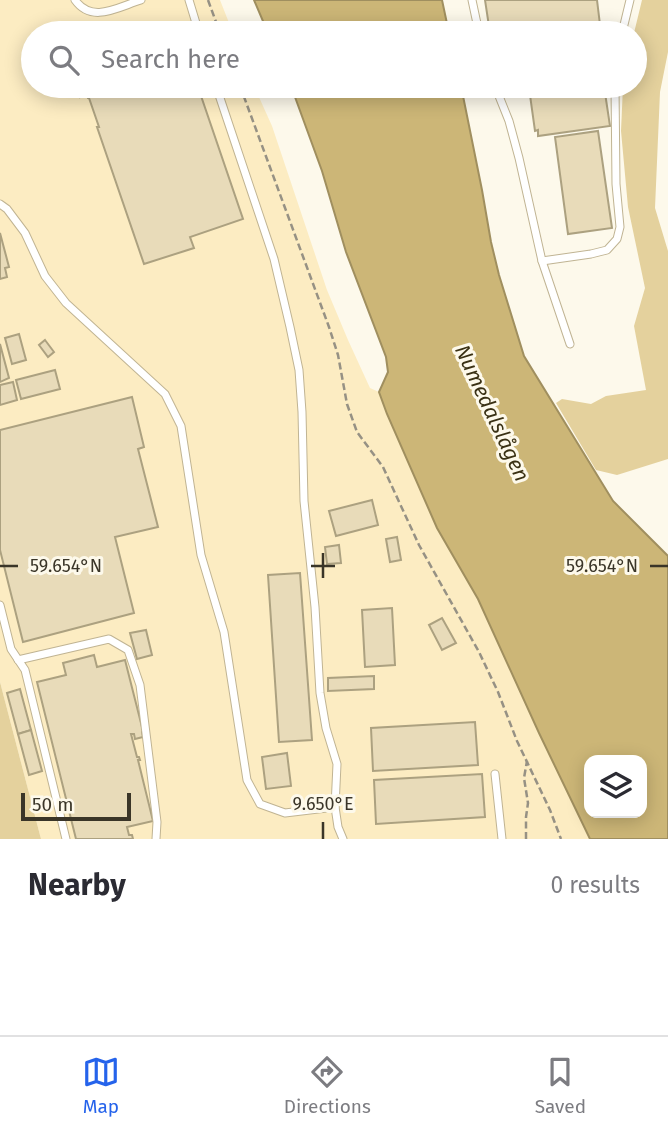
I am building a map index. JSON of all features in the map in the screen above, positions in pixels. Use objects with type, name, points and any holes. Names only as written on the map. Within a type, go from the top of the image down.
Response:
[{"type":"lane","points":[[75,0],[88,12],[102,13],[141,0]]},
{"type":"lane","points":[[189,0],[195,21]]},
{"type":"lane","points":[[472,0],[476,21]]},
{"type":"lane","points":[[625,21],[630,0]]},
{"type":"lane","points":[[220,98],[274,259],[299,370],[304,501],[315,607],[320,693],[337,764],[335,807],[343,839]]},
{"type":"lane","points":[[500,98],[519,158],[542,261],[570,344]]},
{"type":"lane","points":[[542,261],[607,250],[617,239],[620,227],[615,164],[615,98]]},
{"type":"lane","points":[[0,204],[25,233],[44,276],[66,303],[165,394],[181,426],[201,555],[224,632],[247,780],[260,804],[285,813],[335,807]]},
{"type":"lane","points":[[0,605],[11,649],[25,670],[66,839]]},
{"type":"lane","points":[[18,660],[109,639],[128,650],[140,685],[158,822],[156,839]]},
{"type":"lane","points":[[495,774],[502,839]]},
{"type":"path","points":[[208,0],[216,21]]},
{"type":"path","points":[[244,98],[329,327],[338,355],[347,404],[357,432],[383,467],[419,545],[479,652],[561,839]]},
{"type":"path","points":[[526,839],[528,803],[524,778],[527,761]]},
{"type":"shaded area","points":[[0,0],[220,0],[228,21],[21,21],[21,98],[259,98],[272,126],[327,290],[348,340],[370,388],[379,392],[437,528],[478,599],[590,839],[41,839],[0,682]]},
{"type":"shaded area","points":[[642,0],[668,0],[668,52],[660,92],[655,208],[668,251],[668,459],[617,475],[596,470],[556,403],[562,399],[591,404],[606,396],[646,390],[634,326],[645,288],[628,207],[621,131],[622,98],[647,98],[647,21],[637,21]]},
{"type":"shaded area","points":[[0,682],[41,839],[0,839]]},
{"type":"water","points":[[254,0],[442,0],[446,21],[263,21]]},
{"type":"water","name":"Numedalslågen","points":[[295,98],[463,98],[491,242],[524,356],[613,501],[668,556],[668,839],[590,839],[478,599],[437,528],[387,414],[379,392],[388,372],[386,357],[346,252],[322,171]]},
{"type":"building","points":[[485,0],[597,0],[600,21],[488,21]]},
{"type":"building","points":[[89,98],[202,98],[243,219],[190,237],[194,248],[144,264]]},
{"type":"building","points":[[530,98],[606,98],[610,126],[538,136],[538,130],[535,131]]},
{"type":"building","points":[[598,131],[612,228],[568,234],[555,137]]},
{"type":"building","points":[[0,233],[9,267],[5,268],[7,277],[0,279]]},
{"type":"building","points":[[19,334],[26,360],[12,364],[5,338]]},
{"type":"building","points":[[45,340],[54,352],[48,357],[39,345]]},
{"type":"building","points":[[0,344],[9,378],[0,382]]},
{"type":"building","points":[[55,370],[60,389],[21,399],[16,380]]},
{"type":"building","points":[[13,382],[17,400],[0,405],[0,385]]},
{"type":"building","points":[[132,397],[144,447],[138,449],[158,527],[115,537],[134,613],[23,642],[0,550],[0,430]]},
{"type":"building","points":[[372,500],[378,525],[336,536],[329,511]]},
{"type":"building","points":[[397,537],[401,560],[390,562],[386,539]]},
{"type":"building","points":[[339,545],[341,563],[327,564],[325,547]]},
{"type":"building","points":[[300,573],[312,740],[279,742],[268,575]]},
{"type":"building","points":[[392,608],[395,665],[365,667],[362,610]]},
{"type":"building","points":[[442,618],[456,643],[442,650],[429,625]]},
{"type":"building","points":[[146,630],[152,655],[137,659],[130,633]]},
{"type":"building","points":[[94,655],[97,667],[125,660],[143,731],[143,737],[135,739],[134,734],[131,734],[140,760],[153,821],[127,827],[133,839],[76,839],[37,682],[66,675],[63,663]]},
{"type":"building","points":[[374,676],[374,689],[328,691],[328,678]]},
{"type":"building","points":[[20,689],[31,730],[18,734],[7,693]]},
{"type":"building","points":[[475,722],[478,765],[373,771],[371,728]]},
{"type":"building","points":[[31,730],[42,771],[29,775],[18,734]]},
{"type":"building","points":[[287,753],[291,786],[266,789],[262,757]]},
{"type":"building","points":[[482,774],[485,817],[376,824],[374,780]]}]
